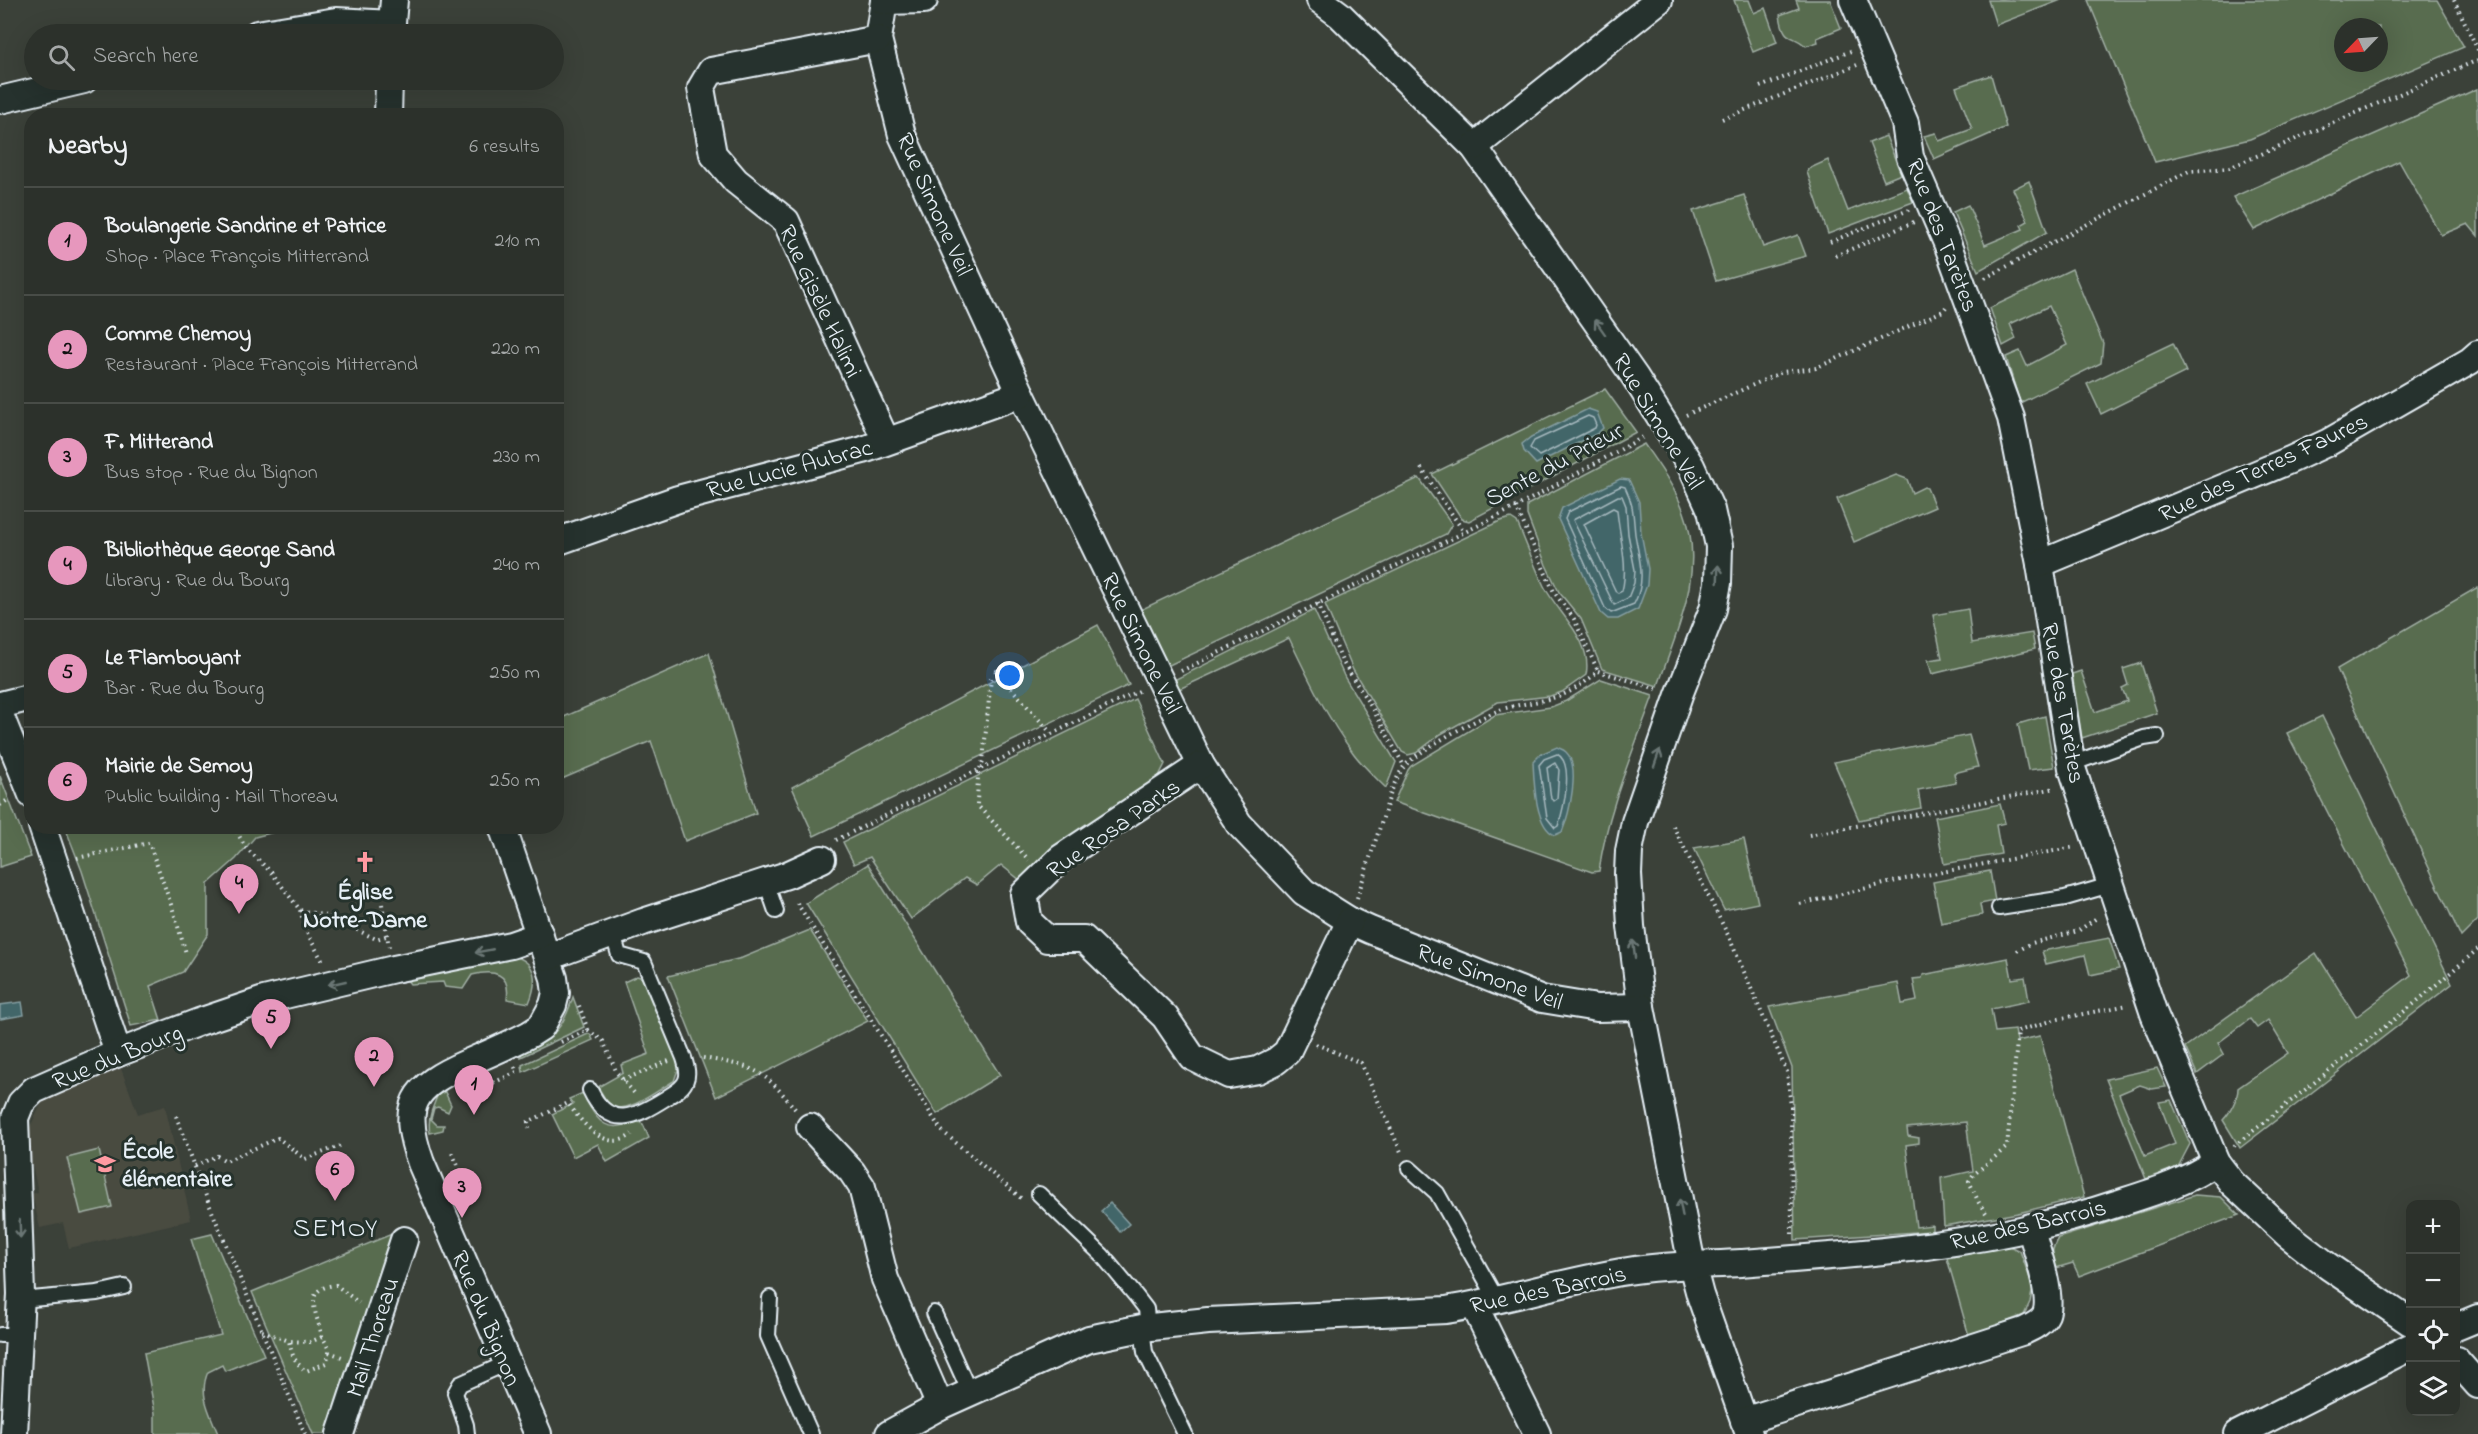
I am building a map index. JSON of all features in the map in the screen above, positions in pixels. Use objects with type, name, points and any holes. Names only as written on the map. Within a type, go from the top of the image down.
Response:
[{"type":"street","points":[[878,39],[884,1],[924,0]]},
{"type":"street","name":"Rue Simone Veil","points":[[1320,0],[1364,39],[1474,147],[1635,376],[1691,466],[1711,510],[1719,546],[1718,583],[1713,609],[1679,695],[1635,822],[1629,851],[1628,873],[1631,926],[1641,1007],[1692,1265],[1700,1295],[1747,1428]]},
{"type":"street","points":[[1474,147],[1659,0]]},
{"type":"street","name":"Rue des Tarètes","points":[[1853,0],[1905,123],[1910,157],[1964,288],[2011,418],[2040,564],[2074,774],[2154,1014],[2216,1162],[2232,1183],[2288,1235],[2328,1266],[2406,1319]]},
{"type":"street","points":[[318,24],[392,19]]},
{"type":"street","name":"Rue Simone Veil","points":[[878,39],[887,84],[902,135],[1022,394],[1201,765],[1239,824],[1304,892],[1350,921],[1457,967],[1542,999],[1597,1008],[1641,1007]]},
{"type":"street","name":"Rue Gisèle Halimi","points":[[878,39],[711,70],[701,88],[713,154],[736,181],[786,221],[886,441]]},
{"type":"street","points":[[0,100],[42,90]]},
{"type":"street","points":[[388,108],[389,90]]},
{"type":"street","name":"Rue des Terres Faures","points":[[2040,564],[2246,480],[2329,442],[2470,362],[2478,354]]},
{"type":"street","name":"Rue Lucie Aubrac","points":[[564,539],[678,499],[886,441],[1022,394]]},
{"type":"street","points":[[0,705],[24,699]]},
{"type":"street","points":[[0,715],[24,775]]},
{"type":"street","name":"Rue Rosa Parks","points":[[1201,765],[1061,858],[1024,894],[1029,922],[1047,939],[1084,939],[1165,1017],[1192,1057],[1229,1075],[1258,1070],[1276,1061],[1287,1052],[1350,921]]},
{"type":"street","points":[[45,834],[118,1053]]},
{"type":"street","name":"Rue du Bignon","points":[[505,834],[544,946],[556,993],[553,1005],[541,1027],[504,1047],[431,1080],[416,1098],[410,1119],[412,1136],[437,1201],[538,1434]]},
{"type":"street","name":"Rue du Bourg","points":[[14,1434],[10,1335],[21,1300],[9,1182],[15,1118],[21,1103],[34,1090],[118,1053],[264,1000],[394,969],[511,945],[544,946],[613,934],[766,882],[822,859]]},
{"type":"street","points":[[810,1127],[852,1172],[862,1187],[885,1279],[940,1406]]},
{"type":"street","name":"Rue des Barrois","points":[[889,1434],[940,1406],[1089,1339],[1145,1328],[1208,1322],[1446,1310],[1629,1271],[1859,1254],[1933,1246],[2093,1212],[2178,1183],[2199,1174],[2216,1162]]},
{"type":"street","points":[[1747,1428],[2036,1325],[2045,1316],[2049,1302],[2030,1227]]},
{"type":"street","name":"Mail Thoreau","points":[[340,1434],[404,1240]]},
{"type":"street","points":[[1487,1302],[1479,1315],[1537,1434]]},
{"type":"street","points":[[2460,1325],[2478,1318]]},
{"type":"street","points":[[2238,1434],[2406,1349]]},
{"type":"street","points":[[2458,1362],[2478,1385]]},
{"type":"lane","points":[[2074,774],[2157,736]]},
{"type":"lane","points":[[766,882],[776,911]]},
{"type":"lane","points":[[1999,908],[2065,898],[2110,885]]},
{"type":"lane","points":[[590,1090],[599,1107],[611,1116],[621,1117],[640,1113],[681,1088],[686,1081],[687,1069],[684,1058],[644,962],[619,955],[613,934]]},
{"type":"lane","points":[[1409,1168],[1437,1193],[1487,1302]]},
{"type":"lane","points":[[1033,1199],[1102,1256],[1146,1309],[1145,1352],[1185,1434]]},
{"type":"lane","points":[[21,1300],[97,1293],[123,1287]]},
{"type":"lane","points":[[770,1298],[768,1336],[811,1434]]},
{"type":"lane","points":[[934,1313],[970,1393]]},
{"type":"lane","points":[[467,1434],[455,1393],[457,1388],[460,1384],[507,1363]]},
{"type":"path","points":[[2454,0],[2478,50]]},
{"type":"path","points":[[1760,87],[1875,50]]},
{"type":"path","points":[[1722,119],[1875,50]]},
{"type":"path","name":"Sente du Prieur","points":[[822,859],[832,842],[1516,507],[1665,426],[1782,372],[1816,368],[1943,311],[1957,292],[1964,288],[2188,171],[2229,168],[2478,60]]},
{"type":"path","points":[[1830,242],[1932,208]]},
{"type":"path","points":[[1835,256],[1932,208]]},
{"type":"path","points":[[1421,468],[1464,532]]},
{"type":"path","points":[[1516,507],[1554,592],[1574,620],[1598,671],[1679,695]]},
{"type":"path","points":[[1318,603],[1342,661],[1374,711],[1404,766]]},
{"type":"path","points":[[995,670],[1051,734]]},
{"type":"path","points":[[1350,921],[1388,802],[1404,766],[1452,734],[1484,717],[1505,708],[1558,698],[1584,683],[1598,671]]},
{"type":"path","points":[[991,678],[977,805],[1043,876]]},
{"type":"path","points":[[1809,835],[2074,774]]},
{"type":"path","points":[[1673,826],[1729,937],[1787,1072],[1791,1107],[1792,1244]]},
{"type":"path","points":[[238,834],[245,846],[272,873],[300,910],[306,931],[320,954],[325,969]]},
{"type":"path","points":[[1800,904],[1905,879],[2096,842]]},
{"type":"path","points":[[56,865],[69,860],[149,843],[186,953]]},
{"type":"path","points":[[796,903],[941,1130],[1033,1199]]},
{"type":"path","points":[[300,910],[330,917],[376,939],[386,936],[382,904]]},
{"type":"path","points":[[2017,951],[2032,943],[2078,931],[2094,919],[2118,910]]},
{"type":"path","points":[[2235,1144],[2415,1003],[2478,949]]},
{"type":"path","points":[[1987,1214],[1979,1203],[1970,1181],[1973,1175],[2007,1147],[2018,1031],[2058,1019],[2137,1003]]},
{"type":"path","points":[[588,1030],[603,1041],[622,1080],[657,1065],[684,1058],[694,1057],[732,1063],[761,1072],[774,1083],[810,1127]]},
{"type":"path","points":[[1295,1035],[1361,1063],[1409,1168]]},
{"type":"path","points":[[529,1129],[528,1122],[568,1104]]},
{"type":"path","points":[[176,1116],[261,1331],[305,1434]]},
{"type":"path","points":[[195,1166],[217,1156],[226,1161],[278,1138],[305,1159],[339,1146]]},
{"type":"path","points":[[452,1153],[467,1185]]},
{"type":"path","points":[[289,1341],[297,1365],[306,1371],[326,1363],[329,1356],[328,1345],[322,1337],[313,1300],[318,1292],[328,1286],[336,1285],[358,1303],[382,1308]]},
{"type":"path","points":[[261,1331],[289,1341],[310,1342],[322,1337]]},
{"type":"shaded area","name":"École élémentaire","points":[[120,1066],[138,1114],[165,1106],[191,1220],[69,1248],[63,1223],[40,1228],[32,1194],[38,1192],[26,1135],[45,1097]]},
{"type":"green space","points":[[1734,0],[1749,0],[1754,13],[1765,8],[1777,42],[1753,52]]},
{"type":"green space","points":[[1796,0],[1830,0],[1841,28],[1817,38],[1818,42],[1806,46],[1789,36],[1784,30],[1780,15],[1799,8]]},
{"type":"green space","points":[[1988,0],[2061,0],[1996,25]]},
{"type":"green space","points":[[2088,0],[2437,0],[2464,47],[2250,139],[2155,162]]},
{"type":"green space","points":[[1991,75],[2006,127],[1934,159],[1924,136],[1936,133],[1939,141],[1972,129],[1956,87]]},
{"type":"green space","points":[[2477,89],[2478,236],[2468,224],[2441,235],[2399,161],[2254,230],[2233,197]]},
{"type":"green space","points":[[1886,136],[1901,174],[1884,181],[1869,143]]},
{"type":"green space","points":[[1828,160],[1848,211],[1907,188],[1913,202],[1828,234],[1807,172],[1808,169]]},
{"type":"green space","points":[[2029,181],[2047,232],[1978,271],[1953,212],[1968,205],[1985,245],[2023,229],[2021,225],[2028,221],[2013,189]]},
{"type":"green space","points":[[1744,195],[1763,247],[1798,235],[1806,256],[1716,281],[1693,211]]},
{"type":"green space","points":[[2072,269],[2103,343],[2101,363],[2020,403],[2006,357],[2020,351],[2027,366],[2067,345],[2049,306],[2010,324],[2016,339],[2003,346],[1990,308]]},
{"type":"green space","points":[[2173,343],[2186,372],[2101,414],[2087,384]]},
{"type":"green space","points":[[1605,389],[1636,432],[1469,521],[1462,519],[1432,474]]},
{"type":"green space","points":[[1644,444],[1676,494],[1684,512],[1690,534],[1692,556],[1686,600],[1658,686],[1602,669],[1581,619],[1559,592],[1527,515],[1527,505]]},
{"type":"green space","points":[[1896,475],[1907,479],[1912,493],[1924,487],[1927,488],[1935,507],[1854,542],[1837,499]]},
{"type":"green space","points":[[1419,478],[1452,524],[1446,534],[1165,667],[1138,611]]},
{"type":"green space","points":[[1511,518],[1517,522],[1544,586],[1579,639],[1587,662],[1586,675],[1562,692],[1550,696],[1498,702],[1441,734],[1416,753],[1408,755],[1402,752],[1353,670],[1325,604],[1500,521]]},
{"type":"green space","points":[[2478,587],[2478,920],[2461,937],[2337,669]]},
{"type":"green space","points":[[1968,609],[1972,643],[2032,633],[2035,649],[1932,674],[1928,660],[1942,658],[1933,615]]},
{"type":"green space","points":[[1314,610],[1345,678],[1396,762],[1386,788],[1344,740],[1311,683],[1289,638],[1177,690],[1172,681]]},
{"type":"green space","points":[[1098,625],[1129,685],[814,836],[792,787]]},
{"type":"green space","points":[[709,653],[756,813],[685,841],[651,741],[564,778],[564,717]]},
{"type":"green space","points":[[2141,663],[2157,713],[2082,738],[2072,674],[2081,671],[2095,712],[2127,701],[2122,688],[2128,685],[2123,669]]},
{"type":"green space","points":[[1601,679],[1653,696],[1614,805],[1599,871],[1592,872],[1394,802],[1411,766],[1495,715],[1551,707],[1566,701]]},
{"type":"green space","points":[[1135,699],[1165,764],[1152,790],[1020,880],[1001,865],[977,885],[965,878],[911,919],[870,857],[854,864],[843,842]]},
{"type":"green space","points":[[2045,716],[2054,767],[2028,770],[2018,724]]},
{"type":"green space","points":[[2322,716],[2452,984],[2240,1148],[2223,1120],[2233,1105],[2238,1088],[2288,1053],[2268,1020],[2257,1028],[2250,1019],[2218,1043],[2224,1054],[2197,1074],[2185,1047],[2316,953],[2356,1017],[2411,975],[2287,733]]},
{"type":"green space","points":[[1969,735],[1978,767],[1954,773],[1956,783],[1918,790],[1921,808],[1859,820],[1834,762]]},
{"type":"green space","points":[[0,776],[31,857],[0,867]]},
{"type":"green space","points":[[2000,804],[2005,823],[1996,825],[2001,854],[1944,864],[1935,817]]},
{"type":"green space","points":[[68,834],[266,834],[255,837],[236,859],[208,884],[208,934],[183,972],[150,986],[161,1020],[131,1026],[82,871]]},
{"type":"green space","points":[[1744,839],[1758,903],[1724,910],[1694,848]]},
{"type":"green space","points":[[868,864],[1000,1075],[937,1114],[806,903]]},
{"type":"green space","points":[[1990,871],[1995,901],[1980,904],[1982,915],[1941,923],[1933,882]]},
{"type":"green space","points":[[810,930],[868,1021],[716,1097],[668,976],[742,958]]},
{"type":"green space","points":[[2109,938],[2119,969],[2090,975],[2085,955],[2046,964],[2042,951]]},
{"type":"green space","points":[[511,955],[526,962],[534,973],[534,987],[529,1003],[507,999],[506,983],[503,978],[493,973],[472,975],[463,989],[445,987],[443,982],[410,984],[406,979]]},
{"type":"green space","points":[[2008,958],[2012,979],[2025,977],[2029,1001],[1991,1009],[1995,1032],[2015,1030],[2017,1041],[2040,1036],[2084,1197],[2018,1213],[1944,1226],[1941,1178],[1973,1171],[1966,1122],[1907,1128],[1908,1136],[1919,1138],[1919,1143],[1906,1145],[1916,1227],[1932,1225],[1932,1231],[1795,1240],[1792,1068],[1769,1007],[1898,983],[1902,1004],[1917,1001],[1913,979]]},
{"type":"green space","points":[[637,976],[643,978],[680,1064],[674,1081],[635,1104],[618,1108],[610,1107],[598,1087],[623,1073],[621,1065],[649,1054],[624,982]]},
{"type":"green space","points":[[573,997],[584,1027],[521,1057],[521,1052],[555,1032],[564,1019]]},
{"type":"green space","points":[[588,1034],[593,1040],[523,1072],[522,1065]]},
{"type":"green space","points":[[2157,1068],[2166,1087],[2152,1089],[2140,1085],[2119,1094],[2145,1156],[2175,1144],[2159,1102],[2171,1100],[2190,1144],[2178,1167],[2146,1179],[2106,1079]]},
{"type":"green space","points":[[445,1092],[451,1105],[448,1112],[438,1107],[434,1108],[431,1119],[437,1125],[444,1125],[443,1130],[430,1133],[430,1118],[434,1103],[438,1094]]},
{"type":"green space","points":[[583,1093],[602,1122],[609,1126],[616,1126],[635,1120],[643,1124],[649,1138],[607,1162],[598,1144],[573,1157],[552,1114],[573,1104],[569,1099]]},
{"type":"green space","points":[[99,1150],[112,1207],[81,1214],[67,1158]]},
{"type":"green space","points":[[2195,1195],[2221,1197],[2239,1215],[2079,1276],[2073,1263],[2056,1268],[2052,1253],[2058,1238]]},
{"type":"green space","points":[[399,1231],[332,1434],[313,1434],[252,1292]]},
{"type":"green space","points":[[212,1234],[264,1355],[225,1371],[222,1365],[208,1372],[204,1388],[205,1396],[218,1434],[155,1434],[155,1413],[144,1353],[221,1335],[191,1239]]},
{"type":"green space","points":[[2007,1245],[2020,1251],[2033,1287],[2030,1302],[2024,1315],[1969,1336],[1947,1258]]},
{"type":"water","points":[[1588,409],[1597,412],[1603,428],[1598,433],[1536,464],[1524,451],[1522,444],[1531,437]]},
{"type":"water","points":[[1620,479],[1629,480],[1639,502],[1641,533],[1648,569],[1647,585],[1638,609],[1618,619],[1608,619],[1601,613],[1558,519],[1562,508]]},
{"type":"water","points":[[1557,747],[1565,751],[1570,759],[1573,779],[1565,824],[1562,832],[1555,835],[1543,823],[1540,814],[1535,792],[1533,762],[1541,754]]},
{"type":"water","points":[[22,1002],[24,1015],[0,1019],[0,1005]]},
{"type":"water","points":[[1110,1203],[1129,1224],[1120,1232],[1101,1211]]},
{"type":"place","name":"Église Notre-Dame","points":[[365,862]]},
{"type":"place","name":"Bibliothèque George Sand","points":[[239,914]]},
{"type":"place","name":"Le Flamboyant","points":[[271,1049]]},
{"type":"place","name":"Comme Chemoy","points":[[374,1087]]},
{"type":"place","name":"Boulangerie Sandrine et Patrice","points":[[474,1115]]},
{"type":"place","name":"École élémentaire","points":[[105,1164]]},
{"type":"place","name":"Mairie de Semoy","points":[[335,1201]]},
{"type":"place","name":"F. Mitterand","points":[[462,1218]]},
{"type":"district","name":"SEMOY","points":[[336,1227]]}]
